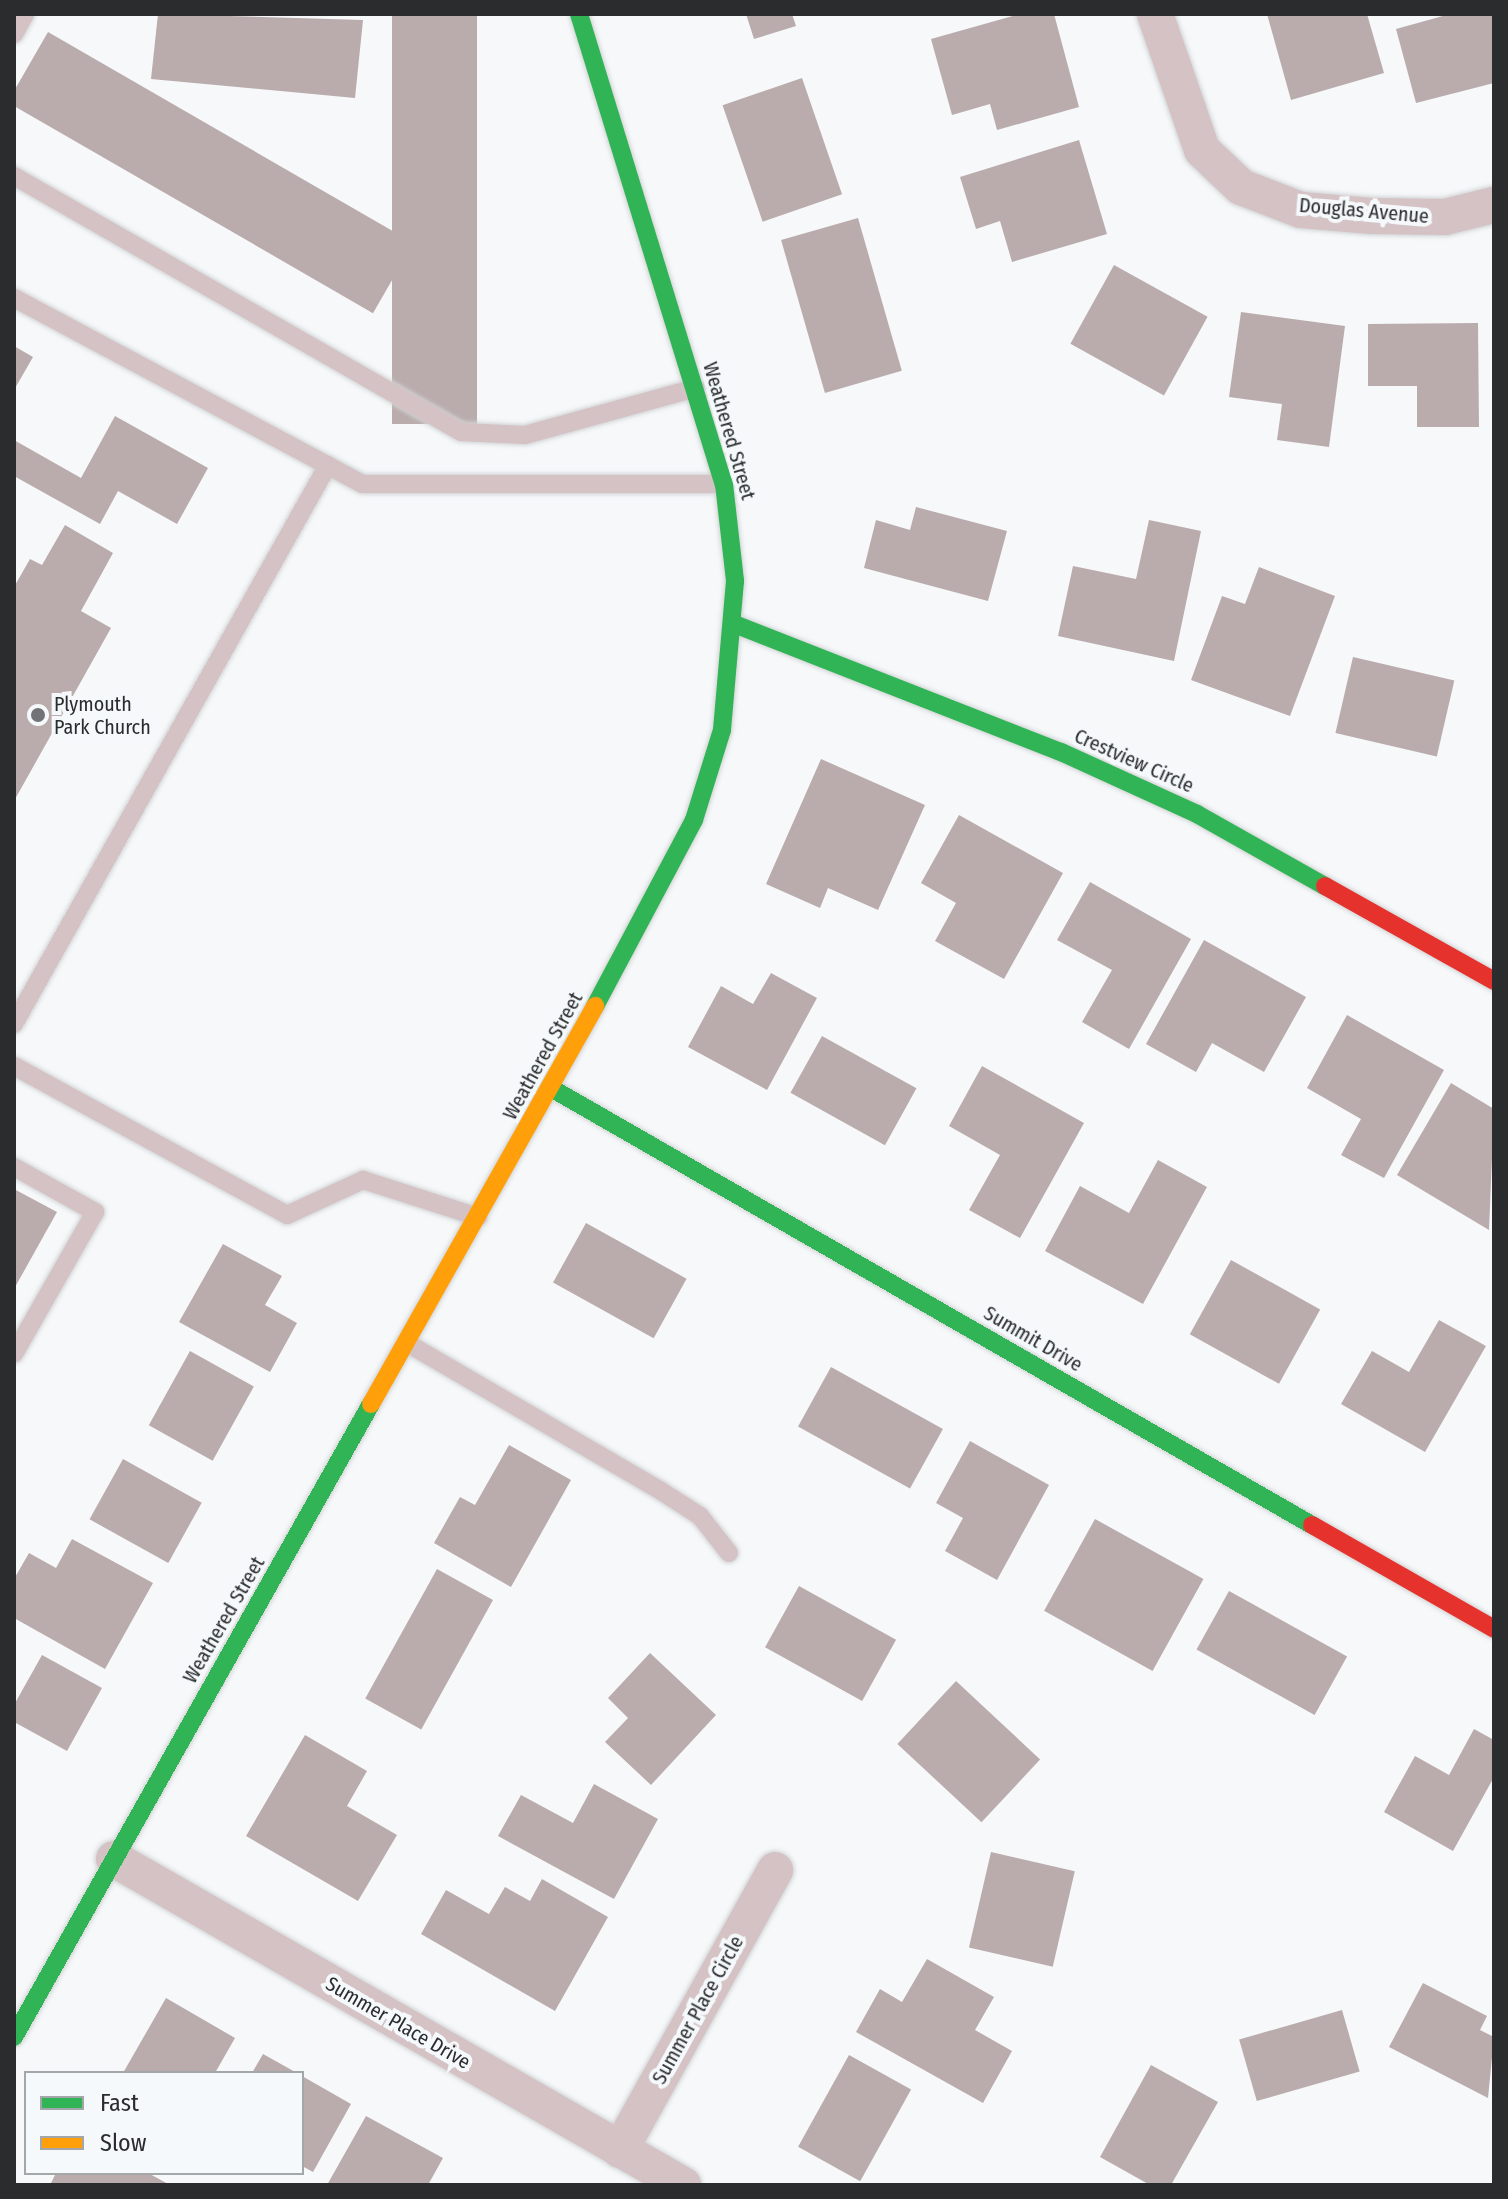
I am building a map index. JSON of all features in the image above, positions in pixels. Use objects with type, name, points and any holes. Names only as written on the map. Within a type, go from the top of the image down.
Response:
[{"type":"street","name":"Weathered Street","points":[[14,2037],[551,1088],[694,820],[722,730],[734,624],[734,537],[724,484],[579,14]]},
{"type":"street","name":"Douglas Avenue","points":[[1155,14],[1202,150],[1241,187],[1301,210],[1372,216],[1445,217],[1494,205]]},
{"type":"street","name":"Crestview Circle","points":[[734,624],[1061,752],[1197,814],[1494,981]]},
{"type":"street","name":"Summit Drive","points":[[551,1088],[1494,1629]]},
{"type":"street","name":"Summer Place Drive","points":[[114,1859],[683,2185]]},
{"type":"street","name":"Summer Place Circle","points":[[620,2150],[775,1870]]},
{"type":"lane","points":[[14,34],[25,14]]},
{"type":"lane","points":[[14,176],[461,432],[525,435],[696,388]]},
{"type":"lane","points":[[14,298],[362,484],[724,484]]},
{"type":"lane","points":[[14,1024],[328,465]]},
{"type":"lane","points":[[14,1066],[287,1215],[363,1180],[478,1217]]},
{"type":"lane","points":[[14,1167],[95,1212],[14,1354]]},
{"type":"lane","points":[[407,1343],[674,1499],[700,1516],[729,1553]]},
{"type":"building","points":[[158,14],[363,20],[355,98],[151,79]]},
{"type":"building","points":[[392,14],[477,14],[477,424],[392,424]]},
{"type":"building","points":[[746,14],[792,14],[796,26],[754,39]]},
{"type":"building","points":[[1020,14],[1054,14],[1079,107],[997,130],[990,104],[952,115],[931,39]]},
{"type":"building","points":[[1267,14],[1367,14],[1384,73],[1291,100]]},
{"type":"building","points":[[1450,14],[1494,14],[1494,83],[1416,103],[1396,29]]},
{"type":"building","points":[[48,32],[413,243],[373,313],[14,106],[14,91]]},
{"type":"building","points":[[802,78],[842,194],[763,222],[723,105]]},
{"type":"building","points":[[1079,140],[1107,234],[1012,262],[1000,221],[976,229],[960,177]]},
{"type":"building","points":[[858,218],[902,371],[825,393],[781,240]]},
{"type":"building","points":[[1114,265],[1208,317],[1164,396],[1070,344]]},
{"type":"building","points":[[1241,312],[1345,326],[1329,447],[1277,440],[1282,404],[1229,397]]},
{"type":"building","points":[[1478,323],[1479,427],[1417,427],[1417,386],[1368,386],[1368,324]]},
{"type":"building","points":[[14,346],[33,357],[14,390]]},
{"type":"building","points":[[115,416],[208,468],[177,524],[118,491],[100,524],[14,476],[14,440],[81,478]]},
{"type":"building","points":[[916,507],[1007,531],[988,601],[864,568],[876,520],[910,530]]},
{"type":"building","points":[[1149,520],[1201,531],[1174,661],[1058,636],[1073,566],[1136,579]]},
{"type":"building","name":"Plymouth Park Church","points":[[65,525],[113,553],[81,611],[111,628],[14,801],[14,587],[30,559],[42,565]]},
{"type":"building","points":[[1259,567],[1335,596],[1290,716],[1191,680],[1222,596],[1245,604]]},
{"type":"building","points":[[1353,657],[1454,680],[1437,756],[1335,733]]},
{"type":"building","points":[[821,759],[925,805],[878,910],[828,888],[820,908],[766,884]]},
{"type":"building","points":[[959,815],[1063,873],[1004,979],[935,941],[956,903],[921,883]]},
{"type":"building","points":[[1090,882],[1191,939],[1129,1049],[1082,1022],[1112,970],[1057,940]]},
{"type":"building","points":[[1204,940],[1306,997],[1264,1072],[1212,1043],[1196,1072],[1146,1044]]},
{"type":"building","points":[[771,973],[817,998],[767,1090],[688,1047],[721,986],[753,1004]]},
{"type":"building","points":[[1347,1015],[1444,1070],[1384,1178],[1341,1155],[1361,1119],[1307,1088]]},
{"type":"building","points":[[822,1036],[916,1088],[885,1145],[790,1093]]},
{"type":"building","points":[[982,1066],[1084,1123],[1020,1238],[969,1210],[1000,1155],[949,1126]]},
{"type":"building","points":[[1451,1083],[1494,1109],[1489,1230],[1397,1175]]},
{"type":"building","points":[[1158,1160],[1207,1187],[1143,1304],[1045,1251],[1080,1186],[1129,1213]]},
{"type":"building","points":[[14,1189],[57,1212],[14,1289]]},
{"type":"building","points":[[586,1223],[687,1279],[654,1338],[553,1282]]},
{"type":"building","points":[[223,1244],[282,1276],[265,1305],[297,1323],[270,1372],[179,1322]]},
{"type":"building","points":[[1231,1260],[1320,1309],[1279,1384],[1190,1334]]},
{"type":"building","points":[[1439,1320],[1486,1346],[1425,1452],[1341,1404],[1372,1351],[1409,1372]]},
{"type":"building","points":[[190,1351],[254,1386],[213,1461],[149,1425]]},
{"type":"building","points":[[831,1367],[943,1429],[910,1489],[798,1426]]},
{"type":"building","points":[[970,1441],[1049,1485],[997,1580],[945,1551],[963,1518],[936,1503]]},
{"type":"building","points":[[509,1445],[571,1480],[511,1587],[434,1543],[460,1497],[475,1505]]},
{"type":"building","points":[[123,1459],[202,1503],[168,1563],[90,1519]]},
{"type":"building","points":[[1095,1519],[1203,1579],[1153,1671],[1044,1611]]},
{"type":"building","points":[[72,1539],[153,1583],[105,1669],[14,1618],[14,1579],[29,1553],[56,1568]]},
{"type":"building","points":[[437,1569],[493,1600],[421,1729],[365,1698]]},
{"type":"building","points":[[799,1586],[896,1640],[862,1701],[765,1647]]},
{"type":"building","points":[[1229,1591],[1347,1656],[1315,1715],[1197,1650]]},
{"type":"building","points":[[650,1653],[716,1715],[651,1785],[605,1742],[628,1718],[608,1698]]},
{"type":"building","points":[[42,1655],[102,1688],[67,1751],[14,1722],[14,1705]]},
{"type":"building","points":[[956,1681],[1040,1759],[981,1822],[897,1744]]},
{"type":"building","points":[[1474,1729],[1494,1740],[1494,1777],[1453,1851],[1384,1812],[1415,1756],[1449,1775]]},
{"type":"building","points":[[305,1735],[367,1771],[347,1806],[397,1835],[358,1901],[246,1836]]},
{"type":"building","points":[[594,1784],[658,1819],[614,1899],[498,1836],[521,1795],[573,1823]]},
{"type":"building","points":[[991,1852],[1075,1871],[1053,1967],[969,1947]]},
{"type":"building","points":[[542,1879],[608,1917],[555,2011],[421,1934],[446,1890],[489,1914],[505,1887],[530,1901]]},
{"type":"building","points":[[927,1959],[994,1997],[975,2030],[1012,2051],[983,2103],[856,2032],[880,1989],[902,2002]]},
{"type":"building","points":[[1423,1983],[1487,2016],[1480,2030],[1494,2037],[1488,2098],[1389,2047]]},
{"type":"building","points":[[166,1998],[235,2038],[216,2071],[124,2071]]},
{"type":"building","points":[[1342,2010],[1360,2072],[1257,2101],[1239,2039]]},
{"type":"building","points":[[263,2054],[293,2071],[253,2071]]},
{"type":"building","points":[[849,2055],[911,2089],[860,2181],[798,2147]]},
{"type":"building","points":[[1151,2065],[1218,2102],[1171,2185],[1150,2185],[1100,2157]]},
{"type":"building","points":[[304,2077],[351,2104],[313,2172],[304,2167]]},
{"type":"building","points":[[366,2116],[443,2158],[428,2185],[327,2185]]},
{"type":"building","points":[[55,2175],[152,2175],[170,2185],[50,2185]]},
{"type":"traffic: fast","points":[[579,14],[724,484],[735,581],[722,730],[694,820],[595,1006]]},
{"type":"traffic: fast","points":[[734,624],[1061,752],[1197,814],[1325,886]]},
{"type":"traffic: fast","points":[[551,1088],[1312,1525]]},
{"type":"traffic: fast","points":[[14,2037],[371,1404]]},
{"type":"traffic: slow","points":[[371,1404],[595,1006]]},
{"type":"traffic: jam","points":[[1325,886],[1494,981]]},
{"type":"traffic: jam","points":[[1312,1525],[1494,1629]]},
{"type":"place","name":"Plymouth Park Church","points":[[38,715]]}]
